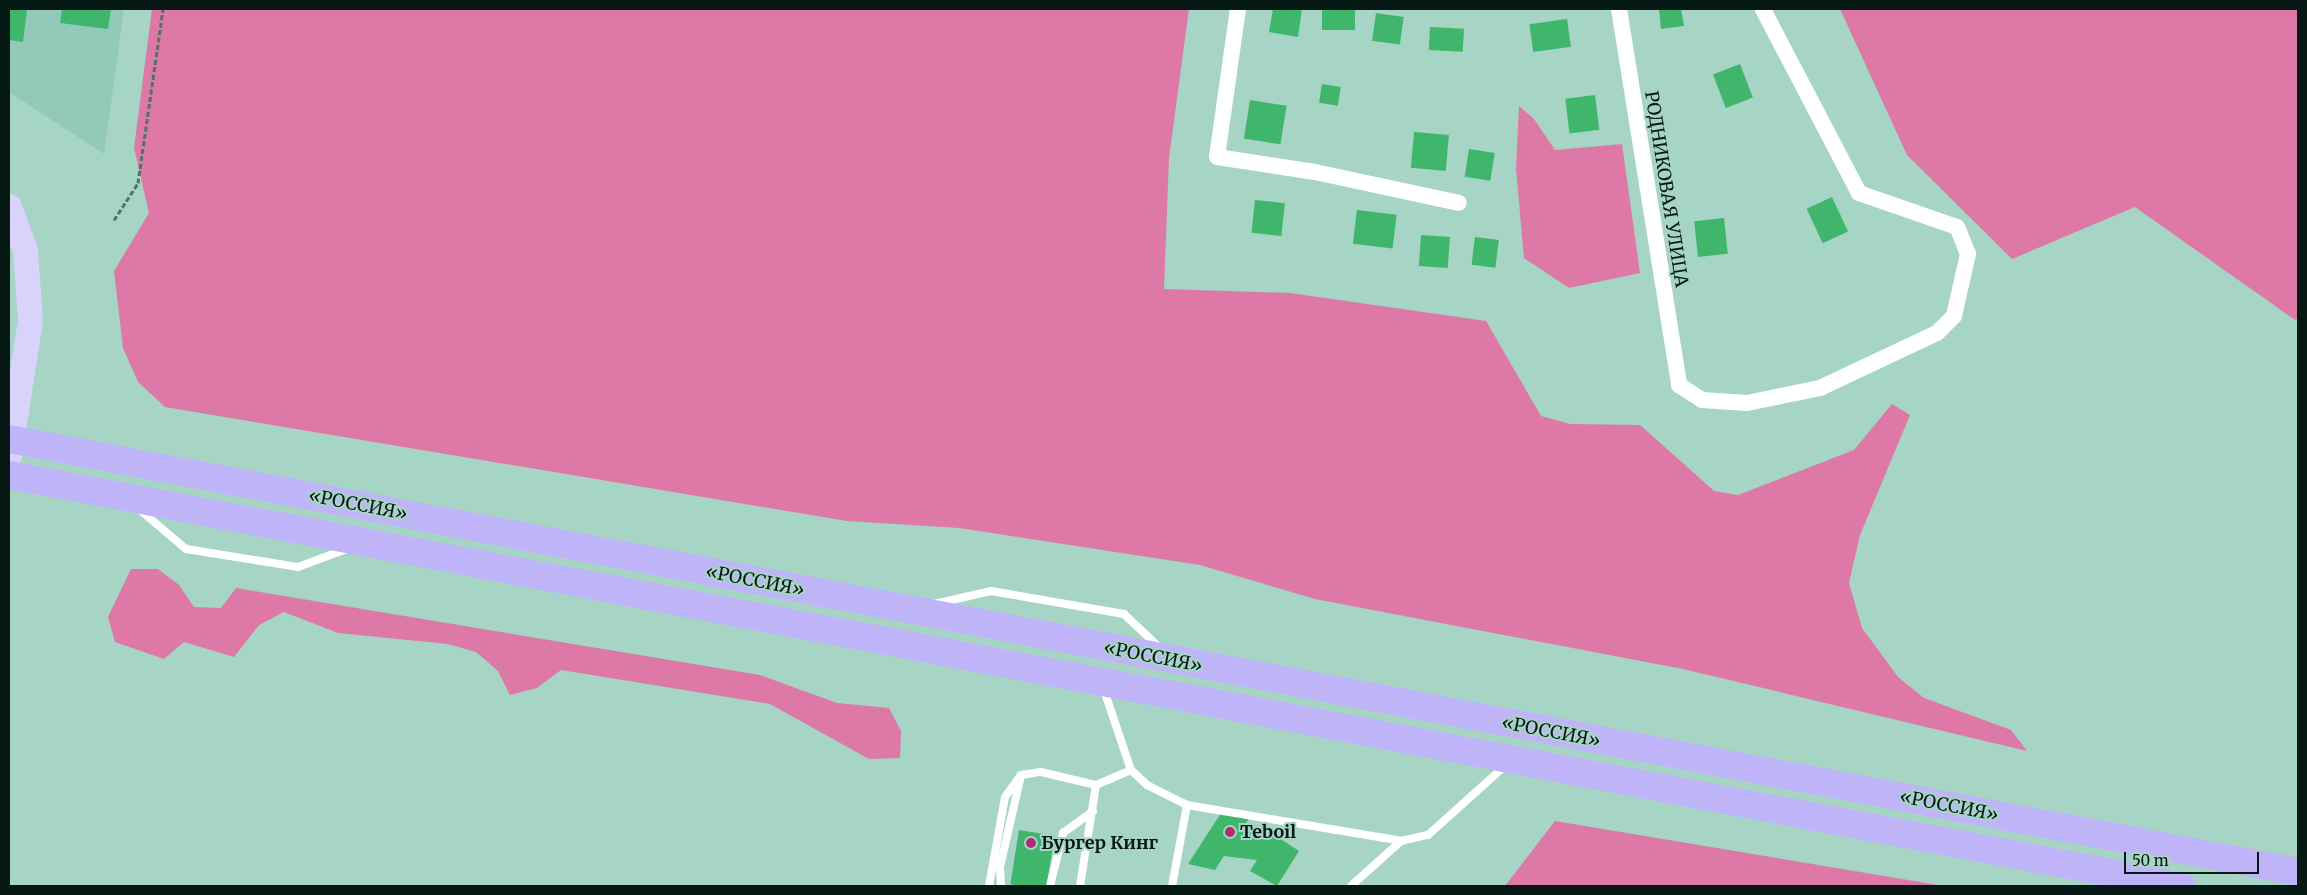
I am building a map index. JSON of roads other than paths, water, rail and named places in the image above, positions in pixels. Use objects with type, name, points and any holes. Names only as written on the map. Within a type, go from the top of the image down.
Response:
[{"type":"highway","name":"«РОССИЯ»","points":[[9,439],[1172,661],[2298,872]]},
{"type":"highway","name":"«РОССИЯ»","points":[[9,475],[1514,758],[2181,886]]},
{"type":"main road","points":[[9,206],[19,226],[29,271],[26,360],[9,455]]},
{"type":"street","points":[[1238,9],[1217,157],[1315,172],[1459,203]]},
{"type":"street","name":"РОДНИКОВАЯ УЛИЦА","points":[[1619,9],[1676,374],[1689,394],[1720,403],[1774,399],[1820,388],[1937,332],[1954,316],[1962,295],[1968,254],[1963,233],[1859,193],[1763,9]]},
{"type":"lane","points":[[126,497],[186,549],[298,566],[366,542]]},
{"type":"lane","points":[[912,611],[991,591],[1124,614],[1172,661]]},
{"type":"lane","points":[[1101,680],[1132,770],[1147,785],[1187,805],[1400,841],[1428,835],[1514,758]]},
{"type":"lane","points":[[989,886],[1005,797],[1021,775],[1041,772],[1096,785],[1132,770]]},
{"type":"lane","points":[[1002,886],[1000,867],[1021,775]]},
{"type":"lane","points":[[1080,886],[1096,785]]},
{"type":"lane","points":[[1172,886],[1187,805]]},
{"type":"lane","points":[[1050,886],[1063,832],[1093,811]]},
{"type":"lane","points":[[1351,886],[1400,841]]},
{"type":"place","name":"Teboil","points":[[1230,832]]},
{"type":"place","name":"Бургер Кинг","points":[[1031,843]]}]
